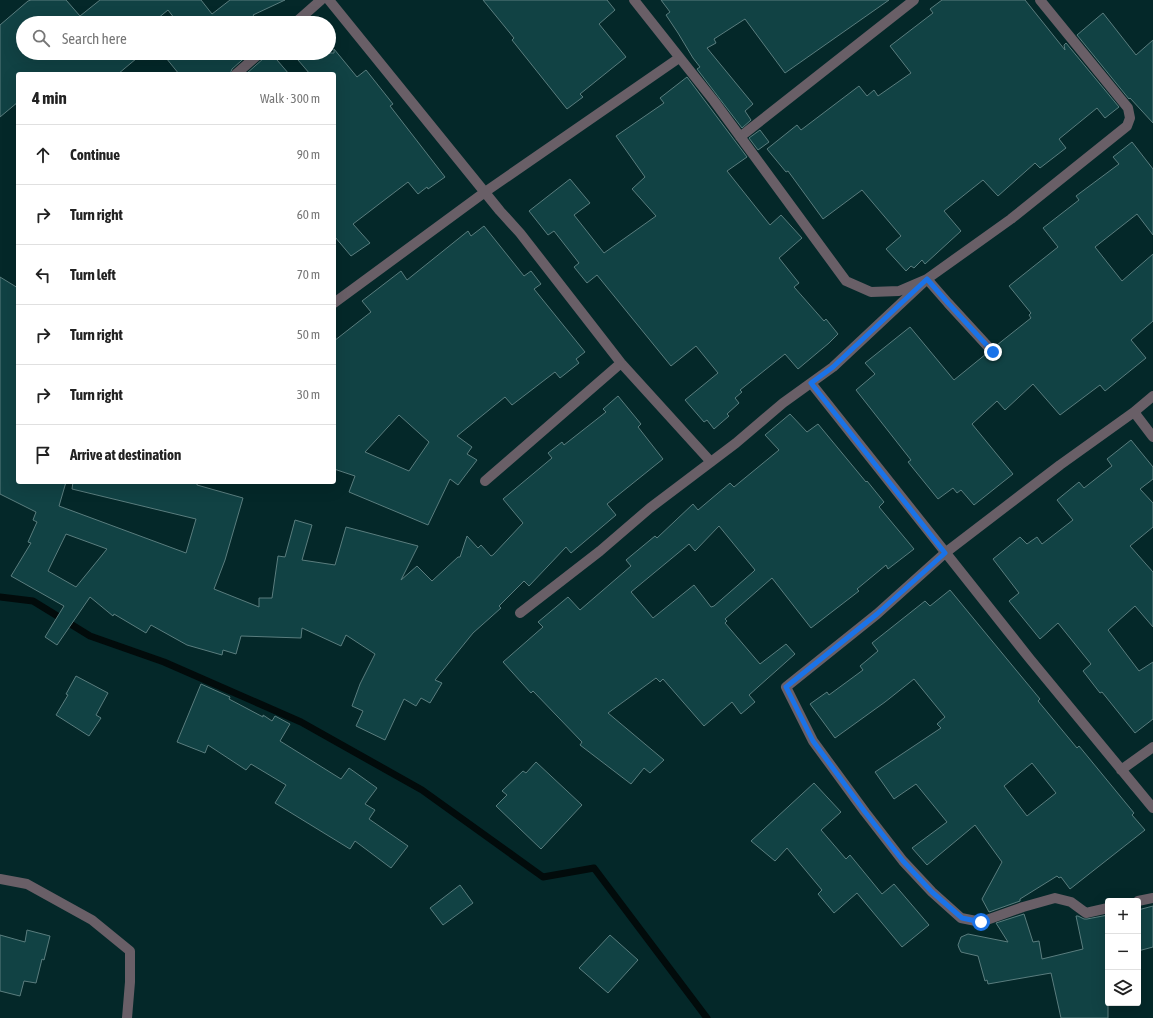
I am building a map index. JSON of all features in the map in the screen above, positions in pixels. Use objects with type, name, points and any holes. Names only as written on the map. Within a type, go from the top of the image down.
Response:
[{"type":"street","points":[[303,16],[321,0]]},
{"type":"street","points":[[329,0],[500,211],[520,233],[621,363],[711,462]]},
{"type":"street","points":[[634,0],[740,137],[846,281],[871,292],[899,291],[927,279]]},
{"type":"street","points":[[740,137],[914,0]]},
{"type":"street","points":[[520,613],[600,551],[650,508],[736,443],[783,403],[833,367],[927,279],[1011,219],[1127,126],[1130,118],[1128,108],[1040,0]]},
{"type":"street","points":[[336,302],[485,192],[679,58]]},
{"type":"street","points":[[238,72],[252,60]]},
{"type":"street","points":[[927,279],[993,352]]},
{"type":"street","points":[[485,481],[621,363]]},
{"type":"street","points":[[811,383],[945,553],[1153,808]]},
{"type":"street","points":[[1105,909],[1086,913],[1071,902],[1055,898],[1023,907],[981,922],[962,918],[932,892],[903,861],[865,812],[813,741],[786,687],[877,614],[945,553],[1060,465],[1134,412],[1153,396]]},
{"type":"street","points":[[1134,412],[1153,438]]},
{"type":"street","points":[[1121,770],[1153,747]]},
{"type":"street","points":[[0,879],[27,884],[92,920],[130,951],[130,982],[127,1018]]},
{"type":"street","points":[[1141,900],[1153,898]]},
{"type":"building","points":[[66,0],[80,16],[16,16],[16,60],[135,60],[120,72],[16,72],[16,104],[0,117],[0,25],[28,1]]},
{"type":"building","points":[[100,0],[201,0],[212,14],[230,0],[285,0],[253,15],[254,16],[173,16],[168,10],[161,16],[80,16]]},
{"type":"building","points":[[483,0],[607,0],[615,10],[599,24],[626,57],[580,94],[583,97],[567,109],[512,40],[514,38]]},
{"type":"building","points":[[661,0],[889,0],[785,73],[745,19],[714,39],[716,43],[707,48],[753,104],[745,111],[751,120],[742,128],[697,69],[700,67],[666,15],[670,12]]},
{"type":"building","points":[[942,0],[1025,0],[1065,50],[1064,45],[1066,43],[1119,107],[1105,118],[1097,108],[1059,139],[1066,148],[1040,168],[1035,163],[998,196],[983,180],[944,211],[961,231],[925,264],[922,260],[914,268],[911,266],[906,271],[886,249],[901,236],[862,190],[823,219],[788,171],[786,172],[767,149],[797,125],[801,130],[859,86],[867,96],[874,90],[878,96],[911,73],[890,46],[933,13],[930,9]]},
{"type":"building","points":[[1103,13],[1136,55],[1153,40],[1153,123],[1130,98],[1129,99],[1077,35]]},
{"type":"building","points":[[336,51],[357,77],[366,70],[393,104],[390,106],[445,177],[418,194],[408,182],[353,224],[370,243],[351,256],[336,238],[336,72],[308,72],[298,60],[336,60]]},
{"type":"building","points":[[168,60],[242,60],[231,72],[177,72]]},
{"type":"building","points":[[262,60],[277,60],[287,72],[248,72]]},
{"type":"building","points":[[687,77],[747,157],[727,171],[770,225],[781,215],[802,238],[779,258],[799,283],[794,287],[824,321],[826,319],[838,334],[798,369],[785,354],[740,390],[742,392],[735,398],[739,403],[727,414],[729,416],[714,429],[707,420],[704,422],[685,400],[718,373],[696,346],[671,366],[597,275],[587,283],[574,267],[579,263],[554,231],[548,235],[529,211],[570,179],[590,203],[574,215],[604,253],[656,216],[632,189],[645,177],[616,136],[664,103],[660,98]]},
{"type":"building","points":[[760,130],[769,142],[758,150],[749,138]]},
{"type":"building","points":[[1132,142],[1153,169],[1153,235],[1137,214],[1095,247],[1122,281],[1153,254],[1153,321],[1131,340],[1146,358],[1105,391],[1100,385],[1060,415],[1033,384],[1005,410],[997,401],[972,424],[1013,474],[974,505],[961,490],[957,493],[953,488],[938,499],[908,462],[911,460],[856,390],[875,374],[865,363],[910,327],[954,380],[986,354],[991,358],[997,357],[999,351],[996,346],[1031,318],[1029,315],[1031,313],[1009,286],[1058,247],[1043,228],[1079,200],[1076,196],[1119,164],[1113,157]]},
{"type":"building","points":[[484,226],[524,276],[531,271],[541,284],[534,289],[585,352],[576,359],[579,363],[560,378],[555,372],[512,405],[505,397],[457,436],[472,447],[467,454],[477,460],[458,485],[450,479],[428,525],[349,492],[355,476],[336,470],[336,339],[371,312],[362,301],[401,271],[407,280],[468,231],[471,236]],"holes":[[[399,415],[429,442],[409,471],[365,452]]]},
{"type":"building","points":[[0,277],[16,287],[16,484],[65,484],[59,506],[186,553],[196,519],[72,489],[73,484],[197,484],[243,498],[225,560],[214,589],[259,607],[259,598],[272,598],[278,556],[285,557],[295,520],[312,525],[302,560],[335,565],[346,527],[418,546],[401,580],[417,566],[432,581],[458,557],[460,557],[467,536],[478,548],[481,545],[491,556],[493,555],[523,523],[503,499],[552,458],[548,453],[562,442],[564,445],[606,412],[603,409],[618,396],[641,424],[638,427],[663,459],[607,504],[616,515],[571,553],[566,547],[529,586],[524,581],[499,606],[501,608],[473,633],[435,680],[442,683],[430,703],[421,698],[416,706],[404,699],[385,740],[356,726],[363,711],[352,706],[360,684],[375,654],[346,635],[341,646],[302,628],[301,638],[241,636],[236,654],[223,650],[222,655],[187,645],[151,625],[146,633],[114,614],[113,616],[90,597],[57,645],[45,637],[64,606],[11,576],[31,543],[28,542],[37,522],[33,520],[36,512],[0,494]],"holes":[[[66,534],[107,549],[76,587],[48,571]]]},
{"type":"building","points":[[790,414],[807,432],[818,424],[884,502],[879,507],[914,549],[888,569],[886,565],[857,589],[859,591],[811,628],[772,578],[725,619],[727,621],[725,623],[760,664],[786,644],[795,654],[749,695],[755,702],[741,714],[732,702],[704,726],[663,679],[660,682],[656,678],[608,713],[664,760],[650,773],[644,768],[631,784],[580,745],[582,742],[533,691],[531,693],[503,662],[543,627],[538,622],[568,597],[580,610],[631,566],[626,560],[655,536],[657,538],[693,504],[698,510],[730,483],[734,487],[779,450],[765,435]],"holes":[[[719,526],[755,570],[714,606],[711,607],[694,585],[653,618],[631,592],[689,544],[695,551]]]},
{"type":"building","points":[[1131,440],[1153,467],[1153,479],[1140,489],[1153,503],[1153,527],[1130,546],[1153,572],[1153,627],[1135,606],[1108,630],[1139,671],[1153,662],[1153,719],[1135,733],[1083,671],[1091,664],[1058,623],[1040,639],[1009,601],[1019,593],[993,559],[1020,537],[1027,544],[1037,537],[1042,544],[1073,520],[1057,500],[1079,482],[1084,488],[1112,466],[1107,459]]},
{"type":"building","points":[[950,590],[1040,699],[1038,701],[1077,748],[1079,746],[1134,813],[1132,815],[1145,830],[1070,889],[1061,877],[1059,878],[1057,876],[1020,899],[1020,901],[989,912],[982,899],[1002,862],[975,825],[927,865],[912,848],[947,822],[916,784],[894,799],[875,772],[941,728],[937,724],[945,717],[914,679],[835,738],[810,704],[827,692],[829,695],[863,670],[860,666],[878,651],[872,643],[925,601],[930,606]],"holes":[[[1032,763],[1056,793],[1027,816],[1004,786]]]},
{"type":"building","points":[[76,676],[108,693],[96,715],[101,718],[89,736],[56,715],[68,695],[66,694]]},
{"type":"building","points":[[201,684],[230,697],[229,699],[263,717],[263,715],[272,721],[275,716],[290,724],[280,741],[341,779],[349,768],[377,788],[365,804],[375,810],[369,819],[408,846],[391,868],[355,841],[350,849],[275,803],[286,785],[251,764],[246,770],[208,745],[205,753],[177,742]]},
{"type":"building","points":[[536,762],[582,805],[541,849],[496,806],[507,795],[502,791],[523,771],[526,773]]},
{"type":"building","points":[[814,783],[841,812],[821,830],[846,859],[850,855],[882,894],[894,884],[929,925],[902,947],[857,893],[834,913],[818,894],[822,890],[787,848],[775,861],[751,841]]},
{"type":"building","points":[[460,885],[473,903],[443,925],[430,908]]},
{"type":"building","points":[[1153,906],[1153,947],[1141,950],[1141,934],[1141,909]]},
{"type":"building","points":[[1024,914],[1033,942],[1039,941],[1042,959],[1083,949],[1076,916],[1087,919],[1105,916],[1105,1006],[1108,1006],[1108,1018],[1061,1018],[1051,973],[988,984],[987,980],[985,981],[978,956],[961,952],[958,945],[961,937],[968,934],[1008,942],[996,923]]},
{"type":"building","points":[[27,930],[50,936],[36,983],[24,981],[20,996],[0,991],[0,935],[25,942]]},
{"type":"building","points":[[610,935],[638,960],[608,993],[579,968]]},
{"type":"waterway","points":[[0,597],[33,601],[90,636],[164,662],[301,722],[422,790],[543,877],[594,868],[707,1018]]},
{"type":"route","points":[[981,922],[962,918],[932,892],[903,861],[813,741],[786,687],[877,614],[945,553],[811,383],[833,367],[927,279],[993,352]]}]
